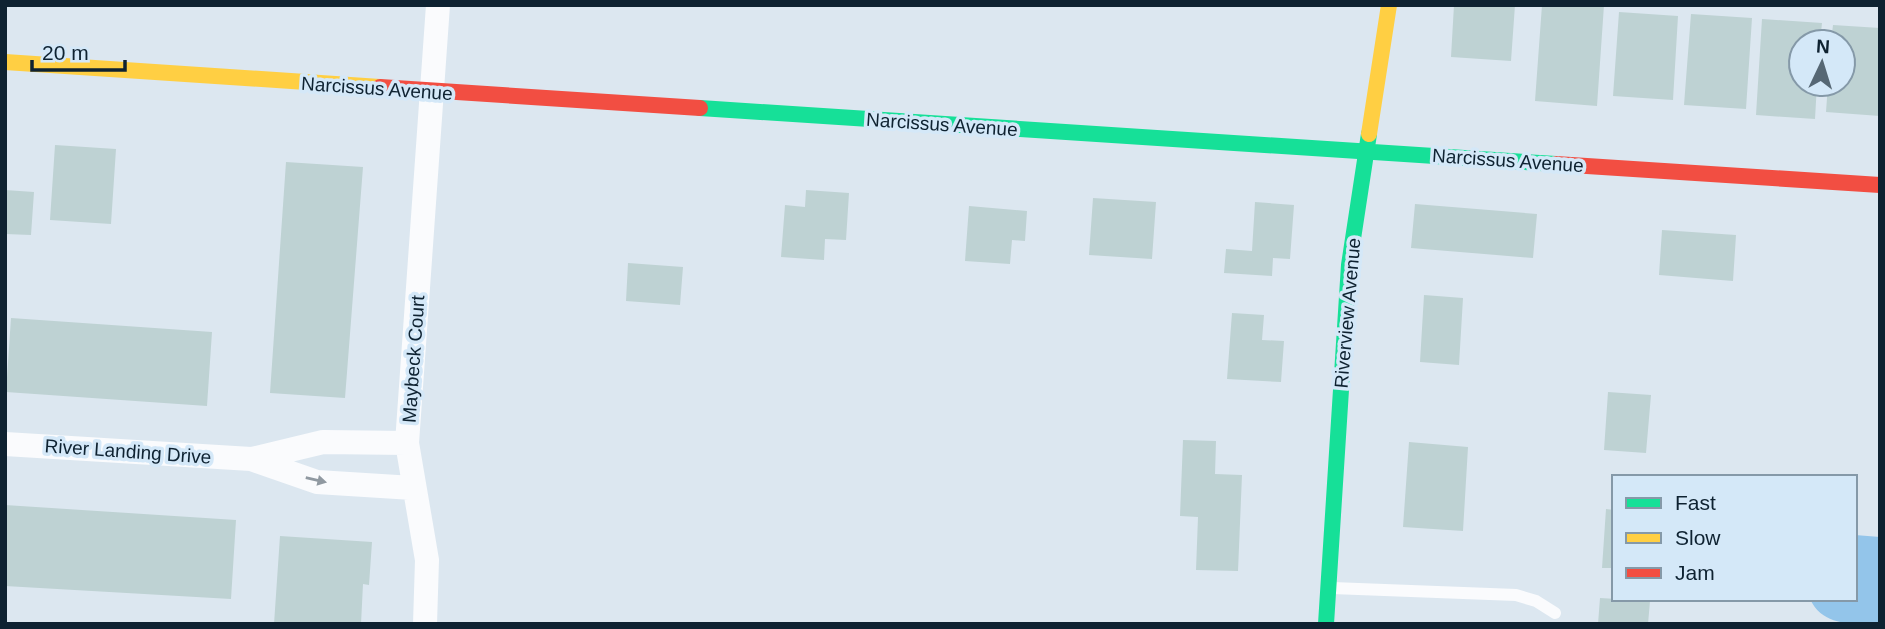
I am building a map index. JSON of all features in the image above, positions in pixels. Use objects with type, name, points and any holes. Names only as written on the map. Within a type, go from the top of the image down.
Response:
[{"type":"street","name":"Maybeck Court","points":[[425,624],[427,560],[407,443],[438,5]]},
{"type":"street","name":"Riverview Avenue","points":[[1326,624],[1349,265],[1389,5]]},
{"type":"street","name":"Narcissus Avenue","points":[[5,62],[1880,185]]},
{"type":"street","name":"River Landing Drive","points":[[251,459],[323,442],[407,443]]},
{"type":"street","name":"River Landing Drive","points":[[5,444],[251,459],[317,482],[413,488]]},
{"type":"lane","points":[[1328,588],[1516,595],[1535,601],[1555,613]]},
{"type":"water","points":[[1857,535],[1880,537],[1880,624],[1840,622],[1823,615],[1811,601],[1857,601]]},
{"type":"building","points":[[1454,5],[1515,5],[1511,61],[1451,57]]},
{"type":"building","points":[[1542,5],[1604,5],[1597,106],[1535,101]]},
{"type":"building","points":[[1619,12],[1678,16],[1673,100],[1613,96]]},
{"type":"building","points":[[1691,14],[1752,18],[1746,109],[1684,105]]},
{"type":"building","points":[[1762,19],[1822,23],[1821,28],[1787,28],[1787,98],[1816,98],[1815,119],[1756,115]]},
{"type":"building","points":[[1833,25],[1880,28],[1880,116],[1826,112],[1827,98],[1857,98],[1857,28],[1833,28]]},
{"type":"building","points":[[55,145],[116,149],[111,224],[50,220]]},
{"type":"building","points":[[286,162],[363,167],[345,398],[270,393]]},
{"type":"building","points":[[5,190],[34,192],[31,235],[5,234]]},
{"type":"building","points":[[806,190],[849,193],[846,240],[825,239],[824,260],[781,257],[785,205],[805,207]]},
{"type":"building","points":[[1093,198],[1156,202],[1152,259],[1089,255]]},
{"type":"building","points":[[1255,202],[1294,205],[1290,259],[1273,258],[1272,276],[1224,273],[1226,249],[1252,251]]},
{"type":"building","points":[[1415,204],[1537,214],[1533,258],[1411,248]]},
{"type":"building","points":[[969,206],[1027,211],[1025,241],[1012,240],[1010,264],[965,261]]},
{"type":"building","points":[[1662,230],[1736,235],[1733,281],[1659,275]]},
{"type":"building","points":[[628,263],[683,267],[680,305],[626,301]]},
{"type":"building","points":[[1424,295],[1463,298],[1459,365],[1420,362]]},
{"type":"building","points":[[1232,313],[1264,315],[1262,340],[1284,341],[1281,382],[1227,379]]},
{"type":"building","points":[[11,318],[212,332],[207,406],[6,392]]},
{"type":"building","points":[[1608,392],[1651,395],[1646,453],[1604,450]]},
{"type":"building","points":[[1183,440],[1216,441],[1215,474],[1242,475],[1238,571],[1196,570],[1198,517],[1180,516]]},
{"type":"building","points":[[1409,442],[1468,447],[1463,531],[1403,527]]},
{"type":"building","points":[[5,505],[236,520],[231,599],[5,586]]},
{"type":"building","points":[[1606,509],[1612,510],[1612,568],[1602,568]]},
{"type":"building","points":[[280,536],[372,542],[369,585],[363,584],[361,624],[274,624]]},
{"type":"building","points":[[1600,598],[1612,599],[1612,601],[1650,601],[1648,624],[1598,624]]},
{"type":"traffic: fast","points":[[700,108],[1556,164]]},
{"type":"traffic: fast","points":[[1326,624],[1349,265],[1369,134]]},
{"type":"traffic: slow","points":[[1369,134],[1389,5]]},
{"type":"traffic: slow","points":[[5,62],[380,87]]},
{"type":"traffic: jam","points":[[380,87],[700,108]]},
{"type":"traffic: jam","points":[[1556,164],[1880,185]]}]
